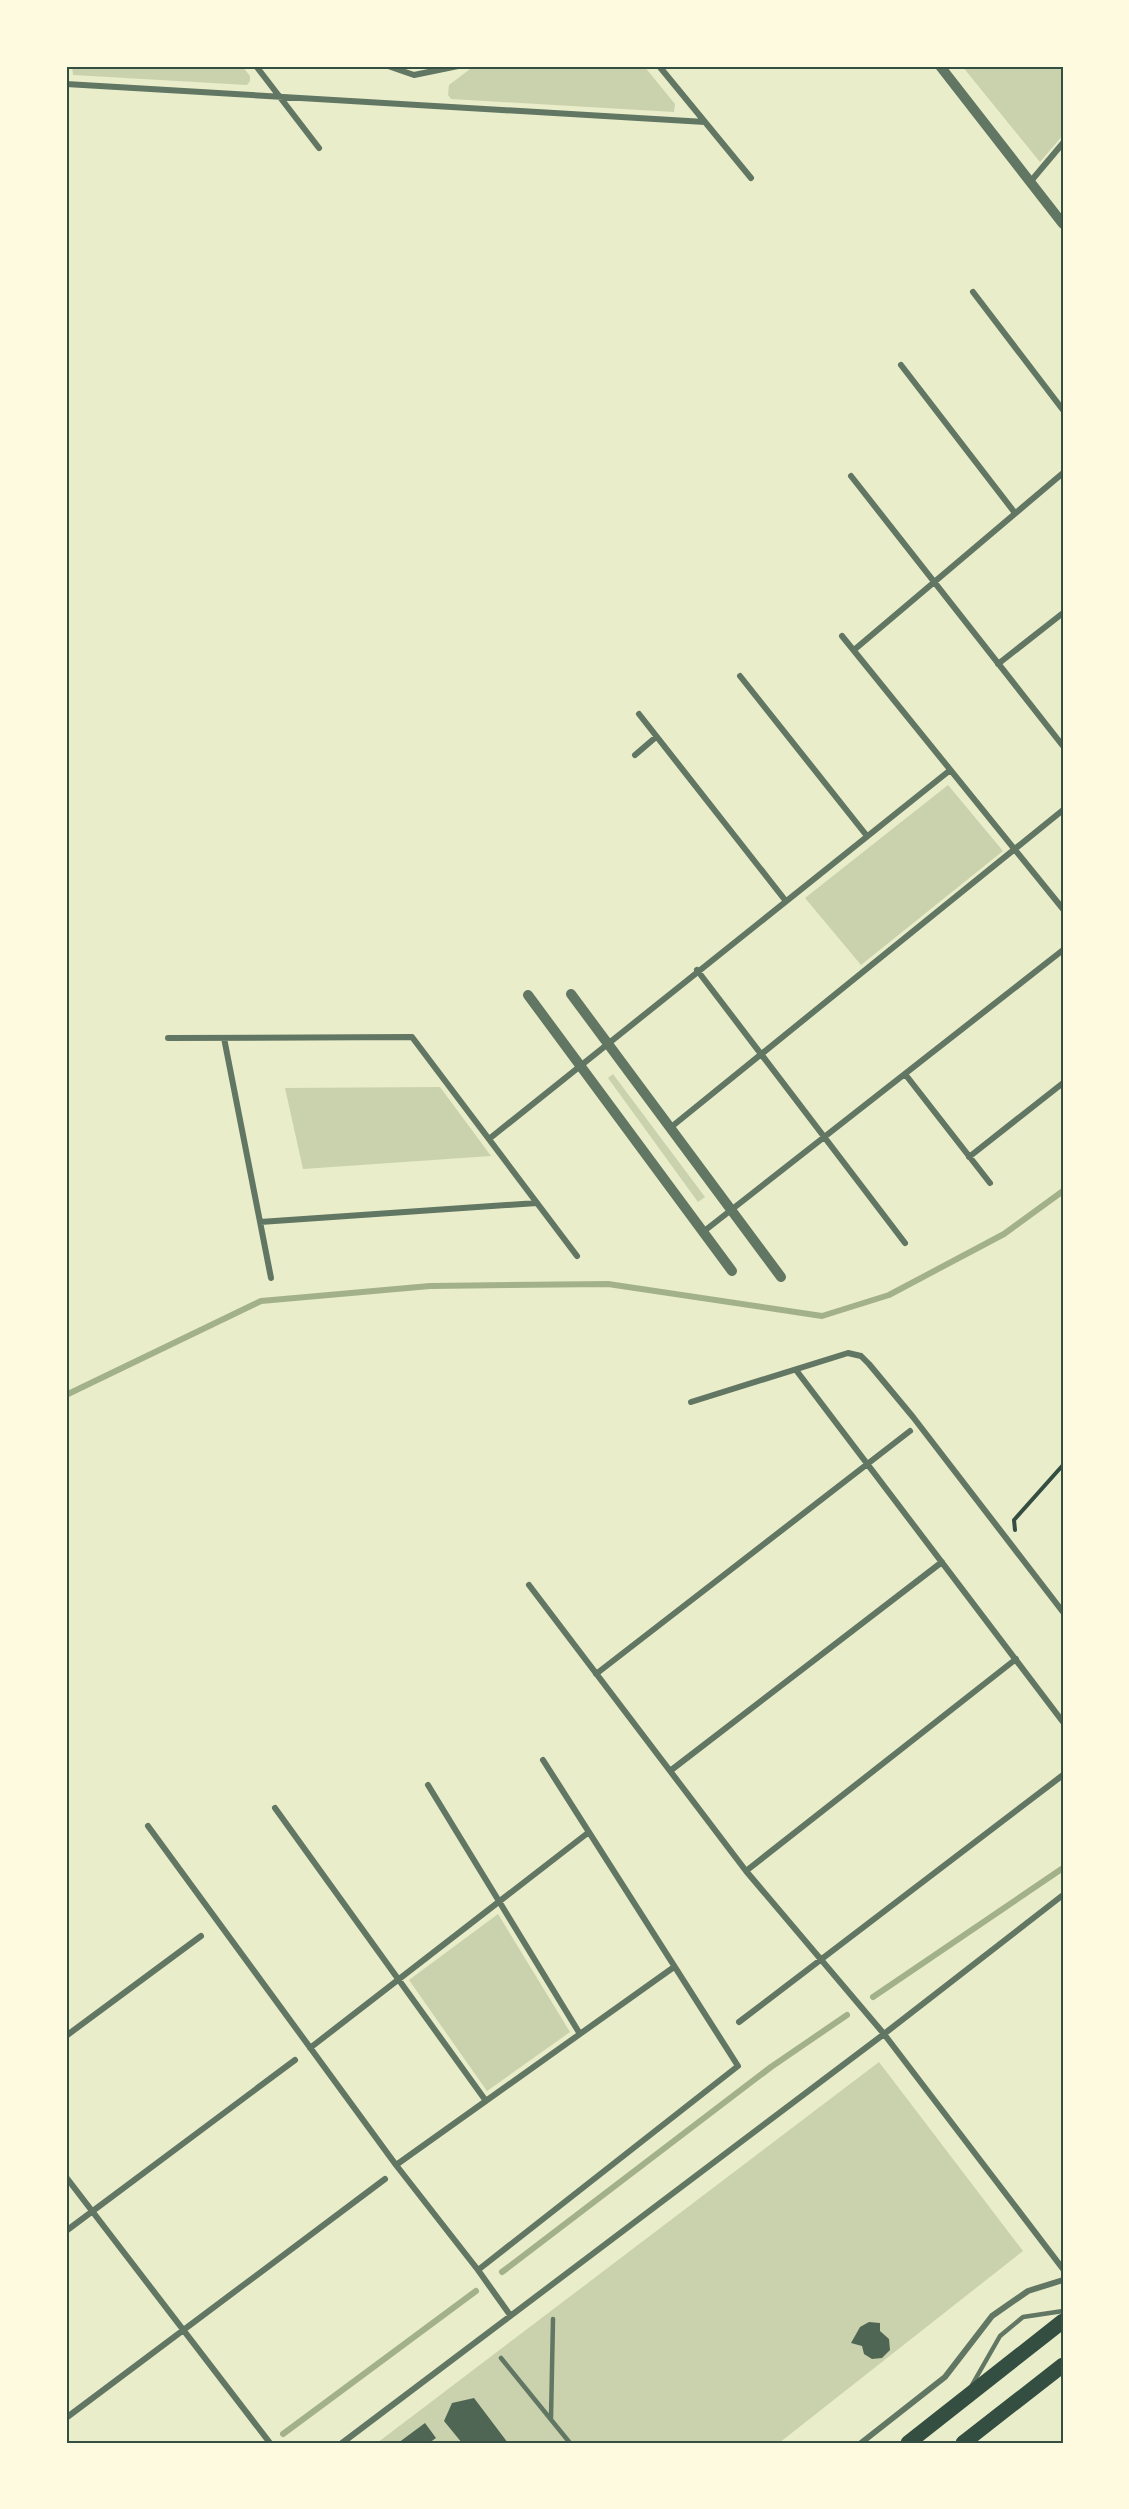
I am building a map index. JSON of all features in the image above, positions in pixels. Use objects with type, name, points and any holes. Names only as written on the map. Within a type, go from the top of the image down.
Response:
[{"type":"main road","points":[[908,2443],[1063,2321]]},
{"type":"main road","points":[[963,2443],[1063,2365]]},
{"type":"street","points":[[256,66],[320,147]]},
{"type":"street","points":[[388,66],[414,75],[458,66]]},
{"type":"street","points":[[659,66],[751,178]]},
{"type":"street","points":[[940,66],[1063,224]]},
{"type":"street","points":[[66,84],[705,122]]},
{"type":"street","points":[[1031,181],[1063,143]]},
{"type":"street","points":[[973,292],[1063,410]]},
{"type":"street","points":[[901,365],[1015,513]]},
{"type":"street","points":[[854,650],[1063,473]]},
{"type":"street","points":[[851,476],[1063,745]]},
{"type":"street","points":[[998,664],[1063,613]]},
{"type":"street","points":[[842,636],[1063,909]]},
{"type":"street","points":[[740,676],[867,836]]},
{"type":"street","points":[[639,714],[785,900]]},
{"type":"street","points":[[635,755],[656,737]]},
{"type":"street","points":[[489,1139],[949,771]]},
{"type":"street","points":[[670,1128],[1063,810]]},
{"type":"street","points":[[703,1232],[1063,950]]},
{"type":"street","points":[[698,970],[905,1243]]},
{"type":"street","points":[[571,994],[781,1277]]},
{"type":"street","points":[[528,995],[732,1271]]},
{"type":"street","points":[[168,1038],[412,1037],[577,1256]]},
{"type":"street","points":[[224,1038],[271,1278]]},
{"type":"street","points":[[905,1074],[990,1183]]},
{"type":"street","points":[[969,1157],[1063,1083]]},
{"type":"street","points":[[260,1221],[537,1203]]},
{"type":"street","points":[[691,1402],[848,1353],[861,1356],[913,1417],[1063,1612]]},
{"type":"street","points":[[796,1370],[1063,1722]]},
{"type":"street","points":[[596,1674],[910,1431]]},
{"type":"street","points":[[670,1771],[942,1562]]},
{"type":"street","points":[[529,1585],[746,1871],[884,2034],[1063,2269]]},
{"type":"street","points":[[746,1871],[1016,1659]]},
{"type":"street","points":[[478,2270],[738,2066],[543,1760]]},
{"type":"street","points":[[739,2022],[1063,1775]]},
{"type":"street","points":[[428,1785],[580,2034]]},
{"type":"street","points":[[275,1808],[486,2101]]},
{"type":"street","points":[[148,1826],[396,2165],[510,2315]]},
{"type":"street","points":[[310,2048],[589,1832]]},
{"type":"street","points":[[342,2443],[884,2034],[1063,1895]]},
{"type":"street","points":[[66,2036],[201,1936]]},
{"type":"street","points":[[396,2165],[674,1966]]},
{"type":"street","points":[[66,2231],[295,2060]]},
{"type":"street","points":[[66,2176],[270,2443]]},
{"type":"street","points":[[66,2418],[385,2179]]},
{"type":"street","points":[[861,2443],[945,2377],[992,2316],[1028,2291],[1063,2280]]},
{"type":"lane","points":[[966,2397],[1000,2336],[1023,2317],[1063,2310]]},
{"type":"lane","points":[[551,2418],[553,2319]]},
{"type":"lane","points":[[501,2358],[570,2443]]},
{"type":"path","points":[[1017,1552],[1014,1520],[1063,1465]]},
{"type":"green space","points":[[72,66],[242,66],[250,76],[250,81],[247,85],[73,75]]},
{"type":"green space","points":[[474,66],[644,66],[675,104],[674,112],[451,99],[448,95],[449,85]]},
{"type":"green space","points":[[962,66],[1063,66],[1063,135],[1040,162]]},
{"type":"green space","points":[[948,785],[1003,851],[861,965],[805,898]]},
{"type":"green space","points":[[613,1074],[705,1197],[698,1202],[608,1078]]},
{"type":"green space","points":[[440,1087],[491,1156],[303,1169],[285,1088]]},
{"type":"green space","points":[[498,1914],[570,2032],[487,2091],[409,1980]]},
{"type":"green space","points":[[879,2062],[1023,2251],[779,2443],[377,2443]]},
{"type":"building","points":[[869,2322],[880,2323],[880,2331],[889,2339],[890,2350],[882,2358],[872,2359],[864,2354],[862,2346],[851,2343],[860,2327]]},
{"type":"building","points":[[474,2398],[508,2443],[462,2443],[444,2421],[452,2403]]},
{"type":"building","points":[[425,2423],[436,2438],[429,2443],[398,2443]]},
{"type":"waterway","points":[[66,1395],[261,1301],[430,1286],[608,1284],[822,1316],[889,1295],[1004,1234],[1063,1191]]},
{"type":"waterway","points":[[873,1997],[1063,1868]]},
{"type":"waterway","points":[[502,2272],[771,2067],[847,2015]]},
{"type":"waterway","points":[[283,2434],[476,2291]]}]
